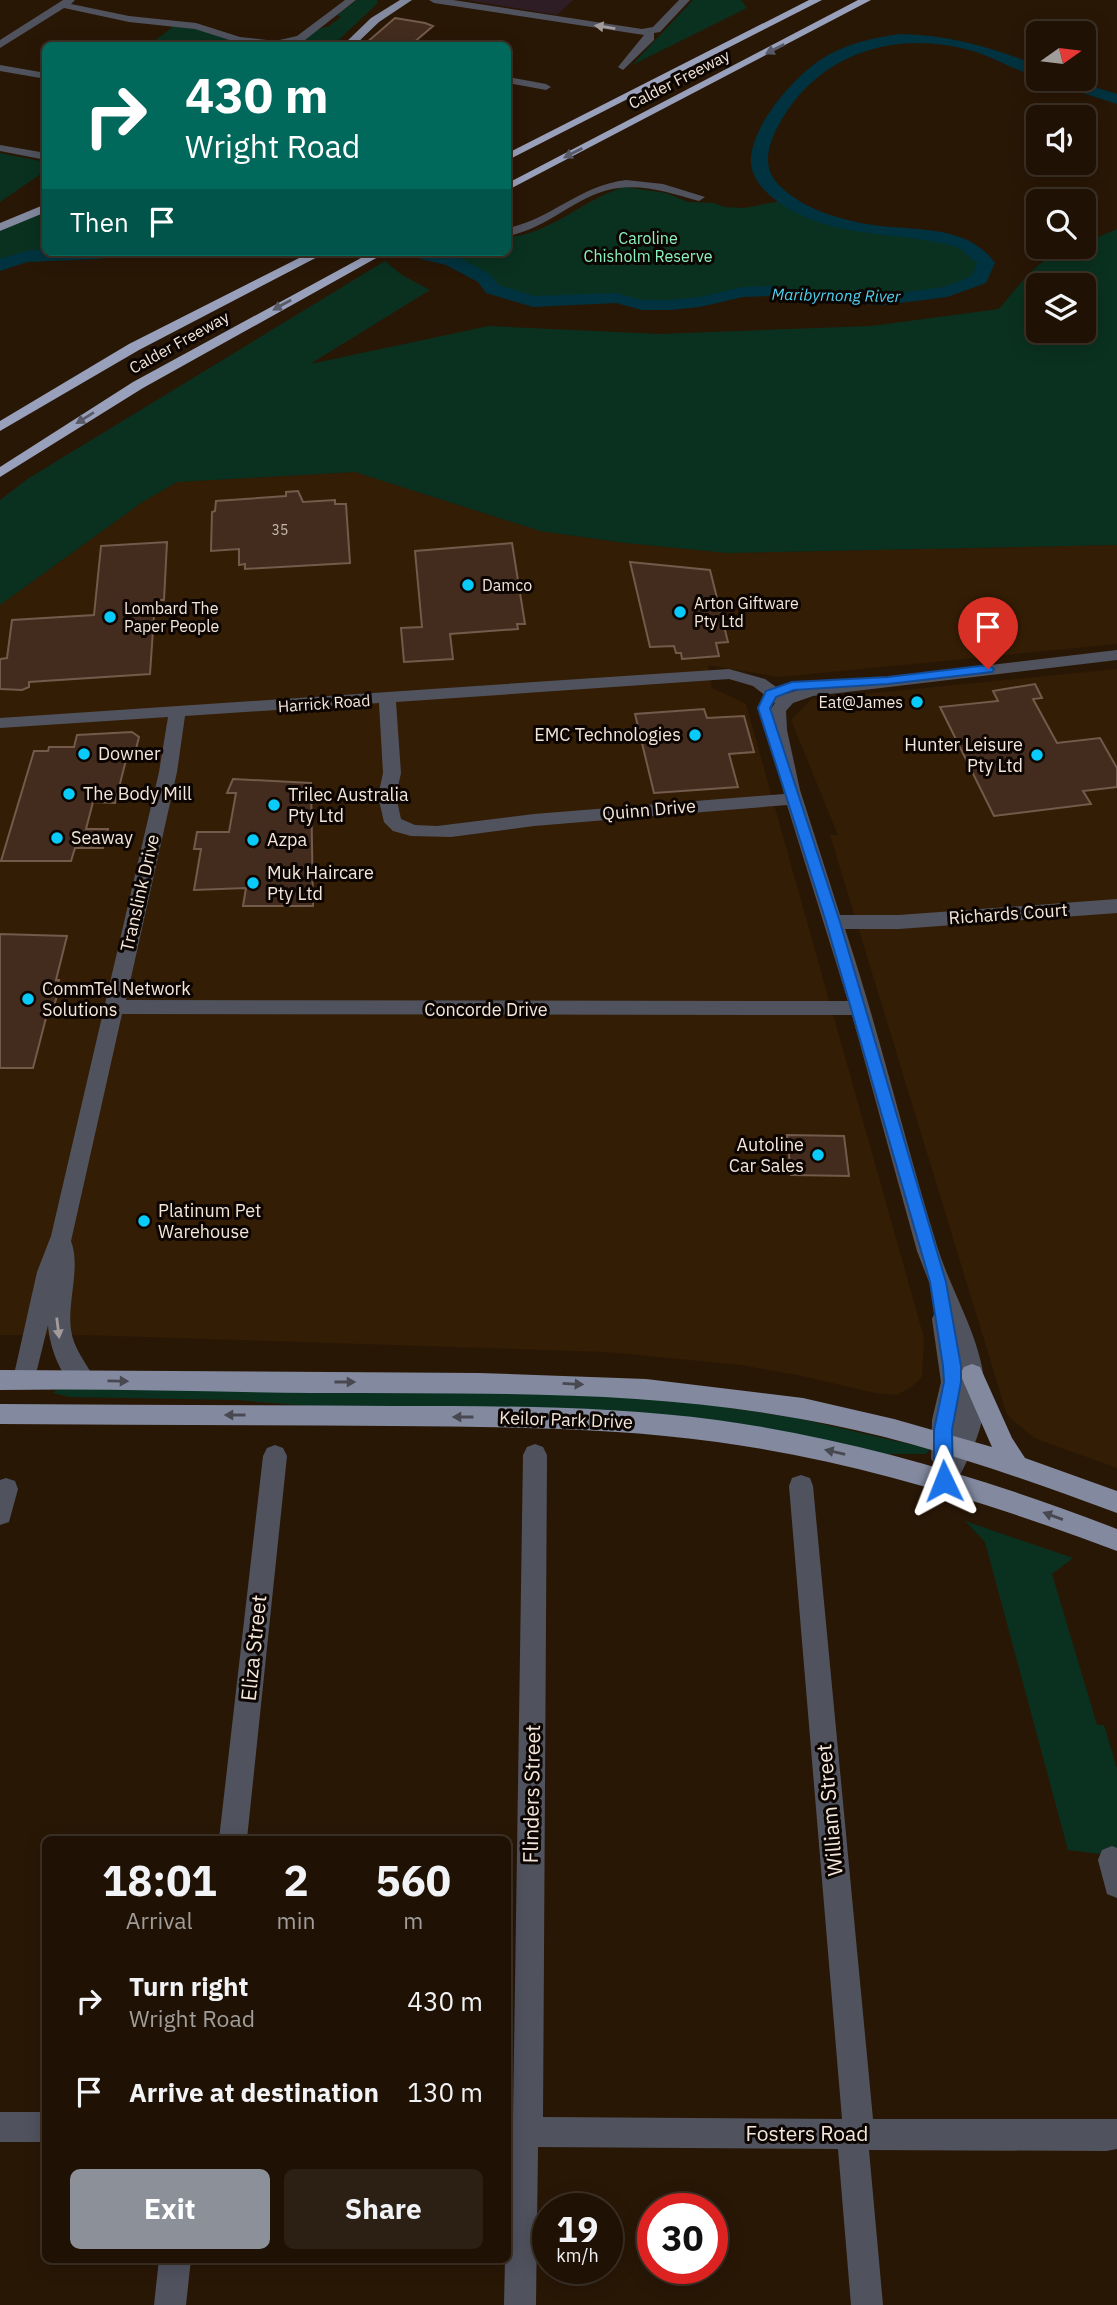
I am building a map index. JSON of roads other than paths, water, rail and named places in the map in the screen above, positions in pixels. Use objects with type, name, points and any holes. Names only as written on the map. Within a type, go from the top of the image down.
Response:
[{"type":"highway","name":"Calder Freeway","points":[[511,155],[817,0]]},
{"type":"highway","name":"Calder Freeway","points":[[511,185],[866,0]]},
{"type":"highway","points":[[836,18],[874,0]]},
{"type":"highway","name":"Calder Freeway","points":[[0,427],[134,347],[313,256]]},
{"type":"highway","name":"Calder Freeway","points":[[0,473],[138,385],[373,256]]},
{"type":"main road","points":[[375,20],[387,0]]},
{"type":"main road","points":[[394,0],[406,0]]},
{"type":"main road","points":[[351,42],[375,20],[406,0]]},
{"type":"main road","points":[[1,226],[42,208]]},
{"type":"main road","points":[[972,1374],[1003,1445],[1017,1466]]},
{"type":"main road","name":"Keilor Park Drive","points":[[0,1380],[508,1382],[602,1386],[760,1402],[864,1422],[952,1444],[1117,1502]]},
{"type":"main road","points":[[9,1415],[25,1380]]},
{"type":"main road","name":"Keilor Park Drive","points":[[9,1415],[509,1417],[680,1427],[782,1441],[878,1463],[1028,1507],[1117,1540]]},
{"type":"street","points":[[288,42],[303,37],[351,0]]},
{"type":"street","points":[[434,0],[649,32],[658,28],[685,0]]},
{"type":"street","points":[[0,45],[66,3],[124,18],[196,26],[256,42]]},
{"type":"street","points":[[623,67],[650,38],[649,32]]},
{"type":"street","points":[[0,68],[42,75]]},
{"type":"street","points":[[511,81],[546,87]]},
{"type":"street","points":[[0,148],[42,156]]},
{"type":"street","points":[[511,231],[534,225],[598,190],[615,185],[645,184],[699,197]]},
{"type":"street","points":[[952,1444],[970,1422],[974,1388],[969,1358],[938,1282],[791,790],[774,696],[888,680],[1117,655]]},
{"type":"street","name":"Harrick Road","points":[[0,723],[649,680],[724,680],[774,696]]},
{"type":"street","name":"Quinn Drive","points":[[387,698],[392,773],[387,796],[390,815],[400,827],[414,831],[438,831],[791,790]]},
{"type":"street","name":"Translink Drive","points":[[25,1380],[48,1272],[61,1236],[114,1007],[170,760],[177,713]]},
{"type":"street","name":"Richards Court","points":[[834,928],[866,930],[899,922],[1117,906]]},
{"type":"street","name":"Concorde Drive","points":[[114,1007],[858,1008]]},
{"type":"street","name":"Translink Drive","points":[[61,1236],[63,1270],[57,1307],[57,1330],[66,1357],[83,1380]]},
{"type":"street","points":[[938,1282],[953,1382],[952,1444],[944,1481]]},
{"type":"street","name":"Flinders Street","points":[[520,2305],[520,2132],[535,1455]]},
{"type":"street","name":"Eliza Street","points":[[233,1836],[275,1456]]},
{"type":"street","name":"William Street","points":[[802,1486],[867,2305]]},
{"type":"street","points":[[0,1514],[6,1489]]},
{"type":"street","points":[[0,2127],[42,2127]]},
{"type":"street","name":"Fosters Road","points":[[520,2132],[1113,2137]]},
{"type":"street","points":[[170,2305],[175,2263]]},
{"type":"waterway","name":"Maribyrnong River","points":[[431,256],[452,261],[484,278],[492,289],[533,302],[616,298],[642,305],[670,305],[700,302],[743,292],[773,291],[818,297],[884,300],[947,292],[980,279],[986,263],[977,252],[951,239],[860,228],[802,209],[778,194],[763,177],[759,163],[763,141],[786,100],[805,79],[849,50],[874,42],[929,39],[958,43],[989,51],[1026,67]]},
{"type":"waterway","name":"Maribyrnong River","points":[[1091,91],[1117,99]]},
{"type":"waterway","name":"Maribyrnong River","points":[[0,266],[27,256],[42,255]]},
{"type":"place","name":"Damco","points":[[468,585]]},
{"type":"place","name":"Arton Giftware Pty Ltd","points":[[680,612]]},
{"type":"place","name":"Lombard The Paper People","points":[[110,617]]},
{"type":"place","name":"Eat@James","points":[[917,702]]},
{"type":"place","name":"EMC Technologies","points":[[695,735]]},
{"type":"place","name":"Downer","points":[[84,754]]},
{"type":"place","name":"Hunter Leisure Pty Ltd","points":[[1037,755]]},
{"type":"place","name":"The Body Mill","points":[[69,794]]},
{"type":"place","name":"Trilec Australia Pty Ltd","points":[[274,805]]},
{"type":"place","name":"Seaway","points":[[57,838]]},
{"type":"place","name":"Azpa","points":[[253,840]]},
{"type":"place","name":"Muk Haircare Pty Ltd","points":[[253,883]]},
{"type":"place","name":"CommTel Network Solutions","points":[[28,999]]},
{"type":"place","name":"Autoline Car Sales","points":[[818,1155]]},
{"type":"place","name":"Platinum Pet Warehouse","points":[[144,1221]]},
{"type":"park label","name":"Caroline Chisholm Reserve","points":[[648,247]]}]
